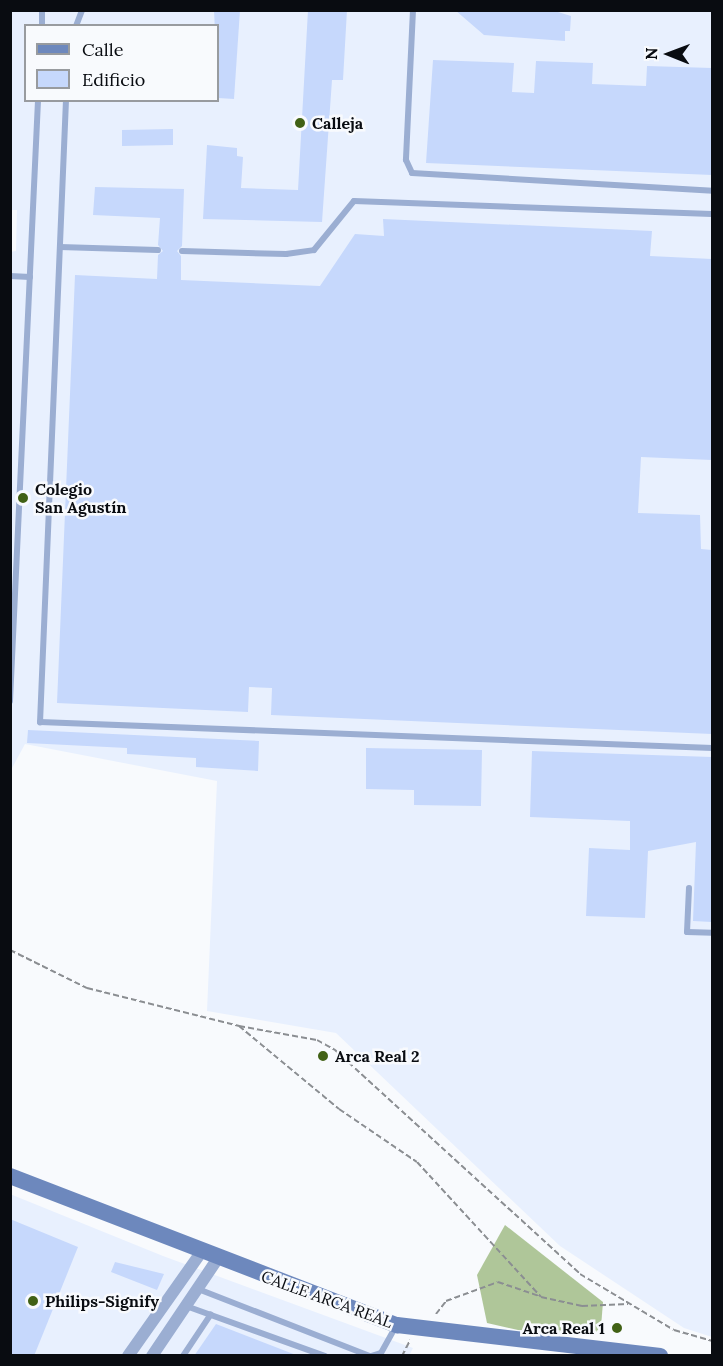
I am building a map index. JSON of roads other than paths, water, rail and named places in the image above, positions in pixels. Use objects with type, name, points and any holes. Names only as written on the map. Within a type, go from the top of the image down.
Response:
[{"type":"street","name":"CALLE ARCA REAL","points":[[10,1176],[397,1325],[660,1356]]},
{"type":"street","points":[[128,1356],[202,1251]]},
{"type":"street","points":[[152,1356],[218,1258]]},
{"type":"lane","points":[[413,10],[406,160],[412,173],[712,191]]},
{"type":"lane","points":[[10,701],[38,102]]},
{"type":"lane","points":[[66,102],[40,722],[712,748]]},
{"type":"lane","points":[[182,251],[286,254],[314,250],[354,201],[712,214]]},
{"type":"lane","points":[[60,247],[158,250]]},
{"type":"lane","points":[[10,276],[30,277]]},
{"type":"lane","points":[[689,888],[687,932],[712,933]]},
{"type":"lane","points":[[197,1289],[370,1356],[381,1353],[397,1325]]},
{"type":"lane","points":[[186,1306],[325,1356]]},
{"type":"lane","points":[[183,1356],[211,1314]]},
{"type":"place","name":"Calleja","points":[[300,123]]},
{"type":"place","name":"Colegio San Agustín","points":[[23,498]]},
{"type":"place","name":"Arca Real 2","points":[[323,1056]]},
{"type":"place","name":"Philips-Signify","points":[[33,1301]]},
{"type":"place","name":"Arca Real 1","points":[[617,1328]]}]
